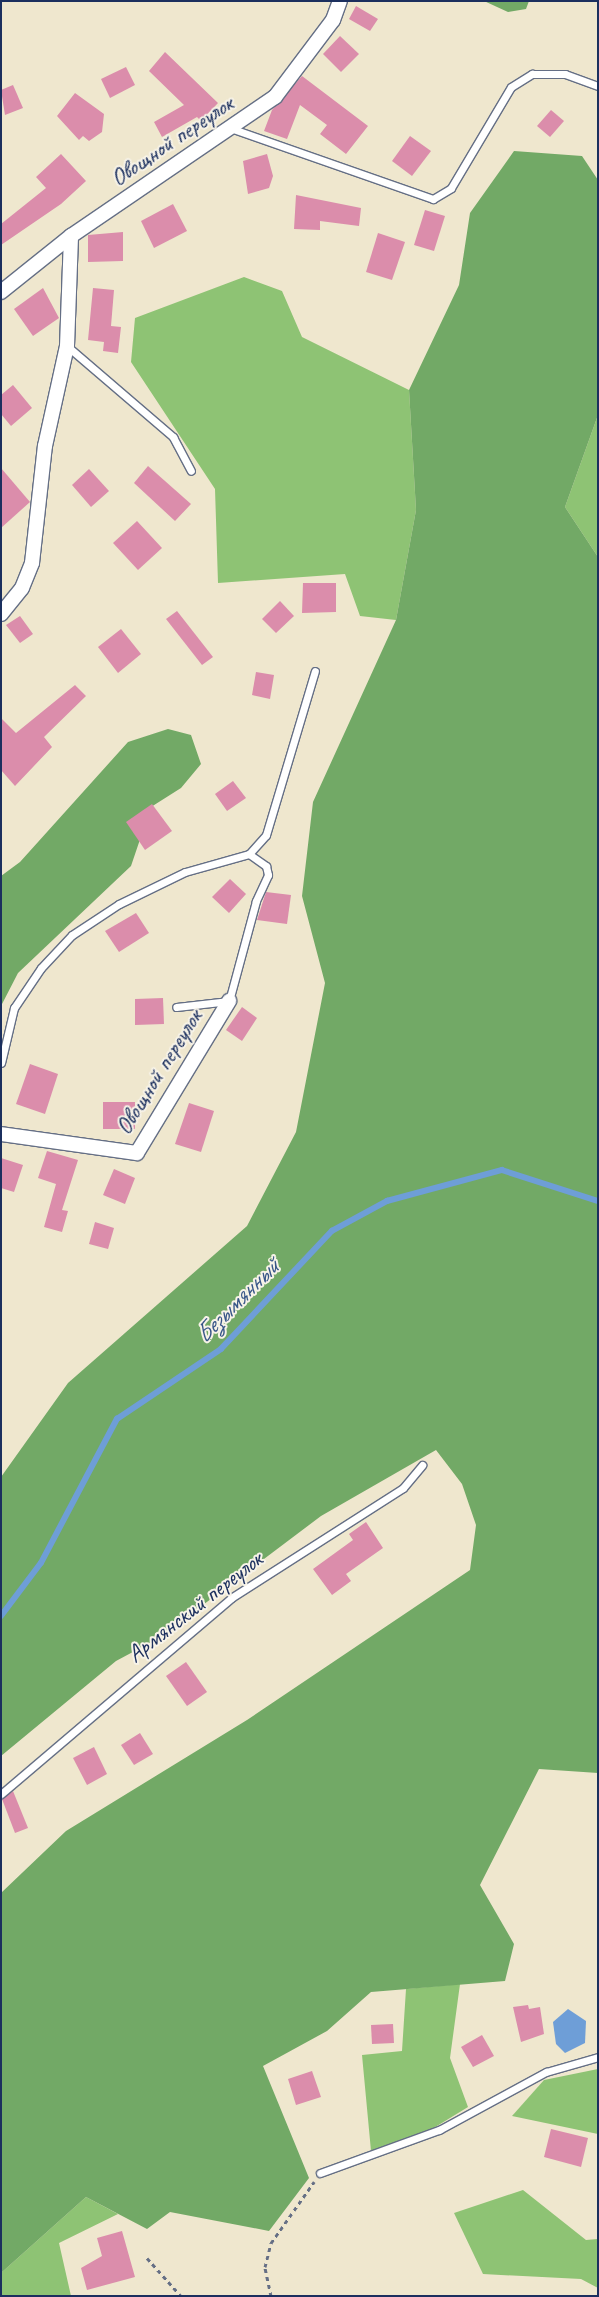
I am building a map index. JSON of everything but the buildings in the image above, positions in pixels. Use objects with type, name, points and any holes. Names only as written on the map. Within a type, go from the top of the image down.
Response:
[{"type":"street","name":"Овощной переулок","points":[[1,292],[71,236],[233,129],[275,97],[328,28],[340,1]]},
{"type":"street","points":[[1,614],[22,588],[32,563],[45,446],[67,346],[71,236]]},
{"type":"street","name":"Овощной переулок","points":[[1,1134],[137,1153],[229,1001]]},
{"type":"lane","points":[[233,129],[433,199],[451,188],[511,87],[532,74],[565,74],[598,86]]},
{"type":"lane","points":[[67,346],[167,432],[191,471]]},
{"type":"lane","points":[[1,1063],[14,1008],[41,968],[72,934],[119,904],[184,872],[249,854],[266,835],[315,671]]},
{"type":"lane","points":[[176,1007],[229,1001],[256,901],[268,876],[266,866],[249,854]]},
{"type":"lane","name":"Армянский переулок","points":[[1,1794],[231,1598],[403,1488],[422,1465]]},
{"type":"lane","points":[[320,2173],[440,2130],[546,2072],[598,2057]]},
{"type":"path","points":[[271,2296],[265,2267],[271,2243],[320,2173]]},
{"type":"path","points":[[147,2258],[181,2296]]},
{"type":"green space","points":[[484,1],[529,1],[526,9],[508,12]]},
{"type":"green space","points":[[514,151],[582,156],[598,180],[598,415],[565,507],[598,557],[598,1773],[539,1769],[480,1885],[514,1944],[505,1981],[371,1992],[327,2031],[263,2066],[309,2178],[269,2231],[170,2212],[147,2229],[86,2197],[1,2273],[1,1893],[66,1831],[247,1720],[470,1570],[476,1525],[462,1484],[436,1450],[321,1516],[159,1638],[116,1661],[1,1756],[1,1477],[68,1383],[247,1226],[296,1132],[325,983],[302,896],[313,802],[396,620],[416,510],[409,390],[459,285],[470,213]]},
{"type":"green space","points":[[244,277],[282,291],[302,337],[409,390],[416,510],[396,620],[360,616],[345,574],[218,583],[215,489],[131,362],[135,318]]},
{"type":"green space","points":[[598,415],[598,557],[565,507]]},
{"type":"green space","points":[[168,729],[191,735],[201,764],[181,788],[151,807],[131,866],[18,973],[1,1006],[1,876],[20,862],[128,742]]},
{"type":"green space","points":[[460,1984],[450,2058],[468,2107],[432,2129],[371,2151],[362,2055],[402,2051],[406,1989]]},
{"type":"green space","points":[[598,2069],[598,2134],[512,2116],[544,2080]]},
{"type":"green space","points":[[523,2190],[586,2240],[598,2239],[598,2288],[581,2279],[483,2274],[454,2213]]},
{"type":"green space","points":[[86,2197],[118,2214],[59,2243],[71,2296],[1,2296],[1,2273]]},
{"type":"water","points":[[568,2009],[586,2021],[585,2043],[565,2053],[556,2044],[553,2022]]},
{"type":"waterway","name":"Безымянный","points":[[1,1616],[41,1563],[117,1419],[221,1349],[332,1231],[387,1201],[502,1170],[598,1201]]}]
